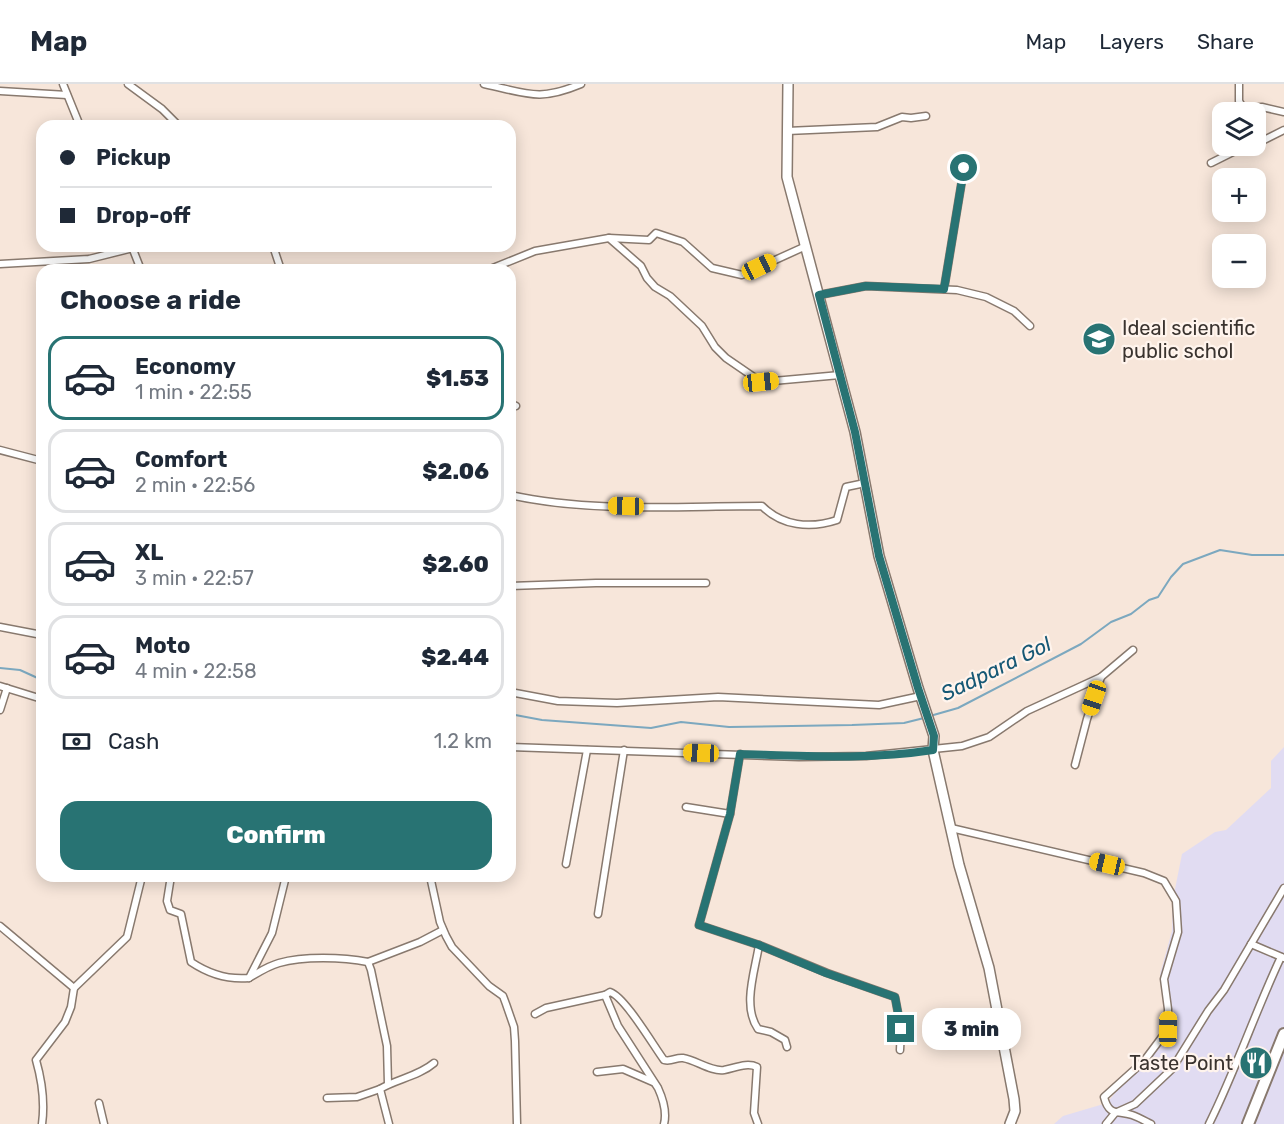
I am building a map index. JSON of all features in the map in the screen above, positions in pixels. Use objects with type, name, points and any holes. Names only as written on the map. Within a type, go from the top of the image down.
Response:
[{"type":"highway","points":[[1248,1124],[1284,1037]]},
{"type":"main road","points":[[788,84],[787,177],[855,432],[879,556],[934,736],[933,750],[958,865],[989,968],[1014,1099],[1015,1111],[1010,1124]]},
{"type":"street","points":[[63,84],[78,120]]},
{"type":"street","points":[[128,84],[173,120]]},
{"type":"street","points":[[489,84],[531,95],[547,96],[561,93],[581,84]]},
{"type":"street","points":[[1239,84],[1239,101],[1243,108],[1262,107],[1284,112]]},
{"type":"street","points":[[0,91],[68,95]]},
{"type":"street","points":[[787,131],[878,127],[902,117],[926,116]]},
{"type":"street","points":[[1266,139],[1284,130]]},
{"type":"street","points":[[1212,164],[1226,156]]},
{"type":"street","points":[[944,289],[964,168]]},
{"type":"street","points":[[503,264],[535,251],[609,238],[649,240],[656,233],[683,242],[712,268],[742,275],[806,246]]},
{"type":"street","points":[[609,238],[641,266],[647,278],[655,286],[670,296],[702,326],[715,347],[726,358],[761,382],[840,375]]},
{"type":"street","points":[[0,264],[89,259],[115,252]]},
{"type":"street","points":[[819,295],[866,286],[957,290],[986,297],[1014,311],[1030,326]]},
{"type":"street","points":[[0,450],[36,459]]},
{"type":"street","points":[[516,496],[539,501],[593,506],[762,507],[772,516],[786,522],[804,525],[837,520],[846,487],[865,483]]},
{"type":"street","points":[[516,586],[706,583]]},
{"type":"street","points":[[0,627],[36,634]]},
{"type":"street","points":[[516,747],[799,757],[866,756],[962,746],[989,737],[1027,711],[1101,677],[1133,650]]},
{"type":"street","points":[[1076,765],[1087,719],[1101,677]]},
{"type":"street","points":[[0,686],[36,697]]},
{"type":"street","points":[[0,710],[8,688]]},
{"type":"street","points":[[516,693],[558,700],[617,703],[718,698],[879,705],[922,698]]},
{"type":"street","points":[[566,864],[587,750]]},
{"type":"street","points":[[598,914],[624,750]]},
{"type":"street","points":[[740,754],[730,814],[699,925],[759,945],[826,973],[895,997],[901,1029],[900,1050]]},
{"type":"street","points":[[686,807],[730,814]]},
{"type":"street","points":[[951,828],[1144,873],[1164,881],[1176,901],[1178,932],[1164,979],[1168,1029],[1144,1061],[1104,1097],[1106,1104],[1115,1113],[1131,1114],[1151,1124]]},
{"type":"street","points":[[42,1124],[41,1081],[36,1060],[65,1022],[71,1007],[74,988],[128,937],[141,882]]},
{"type":"street","points":[[170,882],[167,901],[170,910],[181,914],[191,962],[217,975],[237,979],[249,978],[279,963],[320,958],[368,962],[420,942],[443,930]]},
{"type":"street","points":[[249,978],[272,933],[285,882]]},
{"type":"street","points":[[431,882],[443,930],[452,947],[489,986],[503,996],[506,1004],[515,1041],[518,1124]]},
{"type":"street","points":[[1106,1124],[1115,1113],[1135,1104],[1172,1069],[1208,1011],[1224,990],[1284,888]]},
{"type":"street","points":[[0,926],[74,988]]},
{"type":"street","points":[[1209,1124],[1235,1068],[1264,993],[1282,958],[1251,944]]},
{"type":"street","points":[[759,945],[751,993],[751,1014],[758,1029],[771,1032],[785,1040],[787,1047]]},
{"type":"street","points":[[368,962],[387,1046],[388,1084]]},
{"type":"street","points":[[535,1014],[546,1008],[606,995],[610,992],[616,994],[664,1060],[669,1062],[683,1058],[722,1071],[736,1066],[754,1065],[757,1067],[754,1113],[758,1124]]},
{"type":"street","points":[[606,995],[618,1026],[663,1099],[664,1124]]},
{"type":"street","points":[[327,1098],[357,1097],[426,1070],[434,1063]]},
{"type":"street","points":[[597,1072],[622,1070],[654,1082]]},
{"type":"street","points":[[380,1089],[389,1124]]},
{"type":"street","points":[[99,1103],[104,1124]]},
{"type":"shaded area","points":[[1284,747],[1284,1124],[1054,1124],[1063,1116],[1107,1103],[1166,1030],[1166,1005],[1160,974],[1172,931],[1173,899],[1182,854],[1215,832],[1226,830],[1271,788],[1271,761]]},
{"type":"waterway","name":"Sadpara Gol","points":[[930,716],[958,708],[1081,644],[1111,622],[1131,614],[1149,600],[1158,597],[1183,564],[1220,550],[1252,555],[1284,555]]},
{"type":"waterway","name":"Sadpara Gol","points":[[0,668],[20,670],[36,677]]},
{"type":"waterway","name":"Sadpara Gol","points":[[516,715],[542,720],[651,728],[681,722],[729,727],[852,725],[904,723],[924,718]]},
{"type":"place","name":"Ideal scientific public schol","points":[[1099,339]]},
{"type":"place","name":"Taste Point","points":[[1256,1063]]},
{"type":"route","points":[[901,1029],[895,997],[826,973],[759,945],[699,925],[730,814],[740,754],[799,757],[866,756],[933,750],[934,736],[879,556],[855,432],[819,295],[866,286],[944,289],[964,168]]}]
